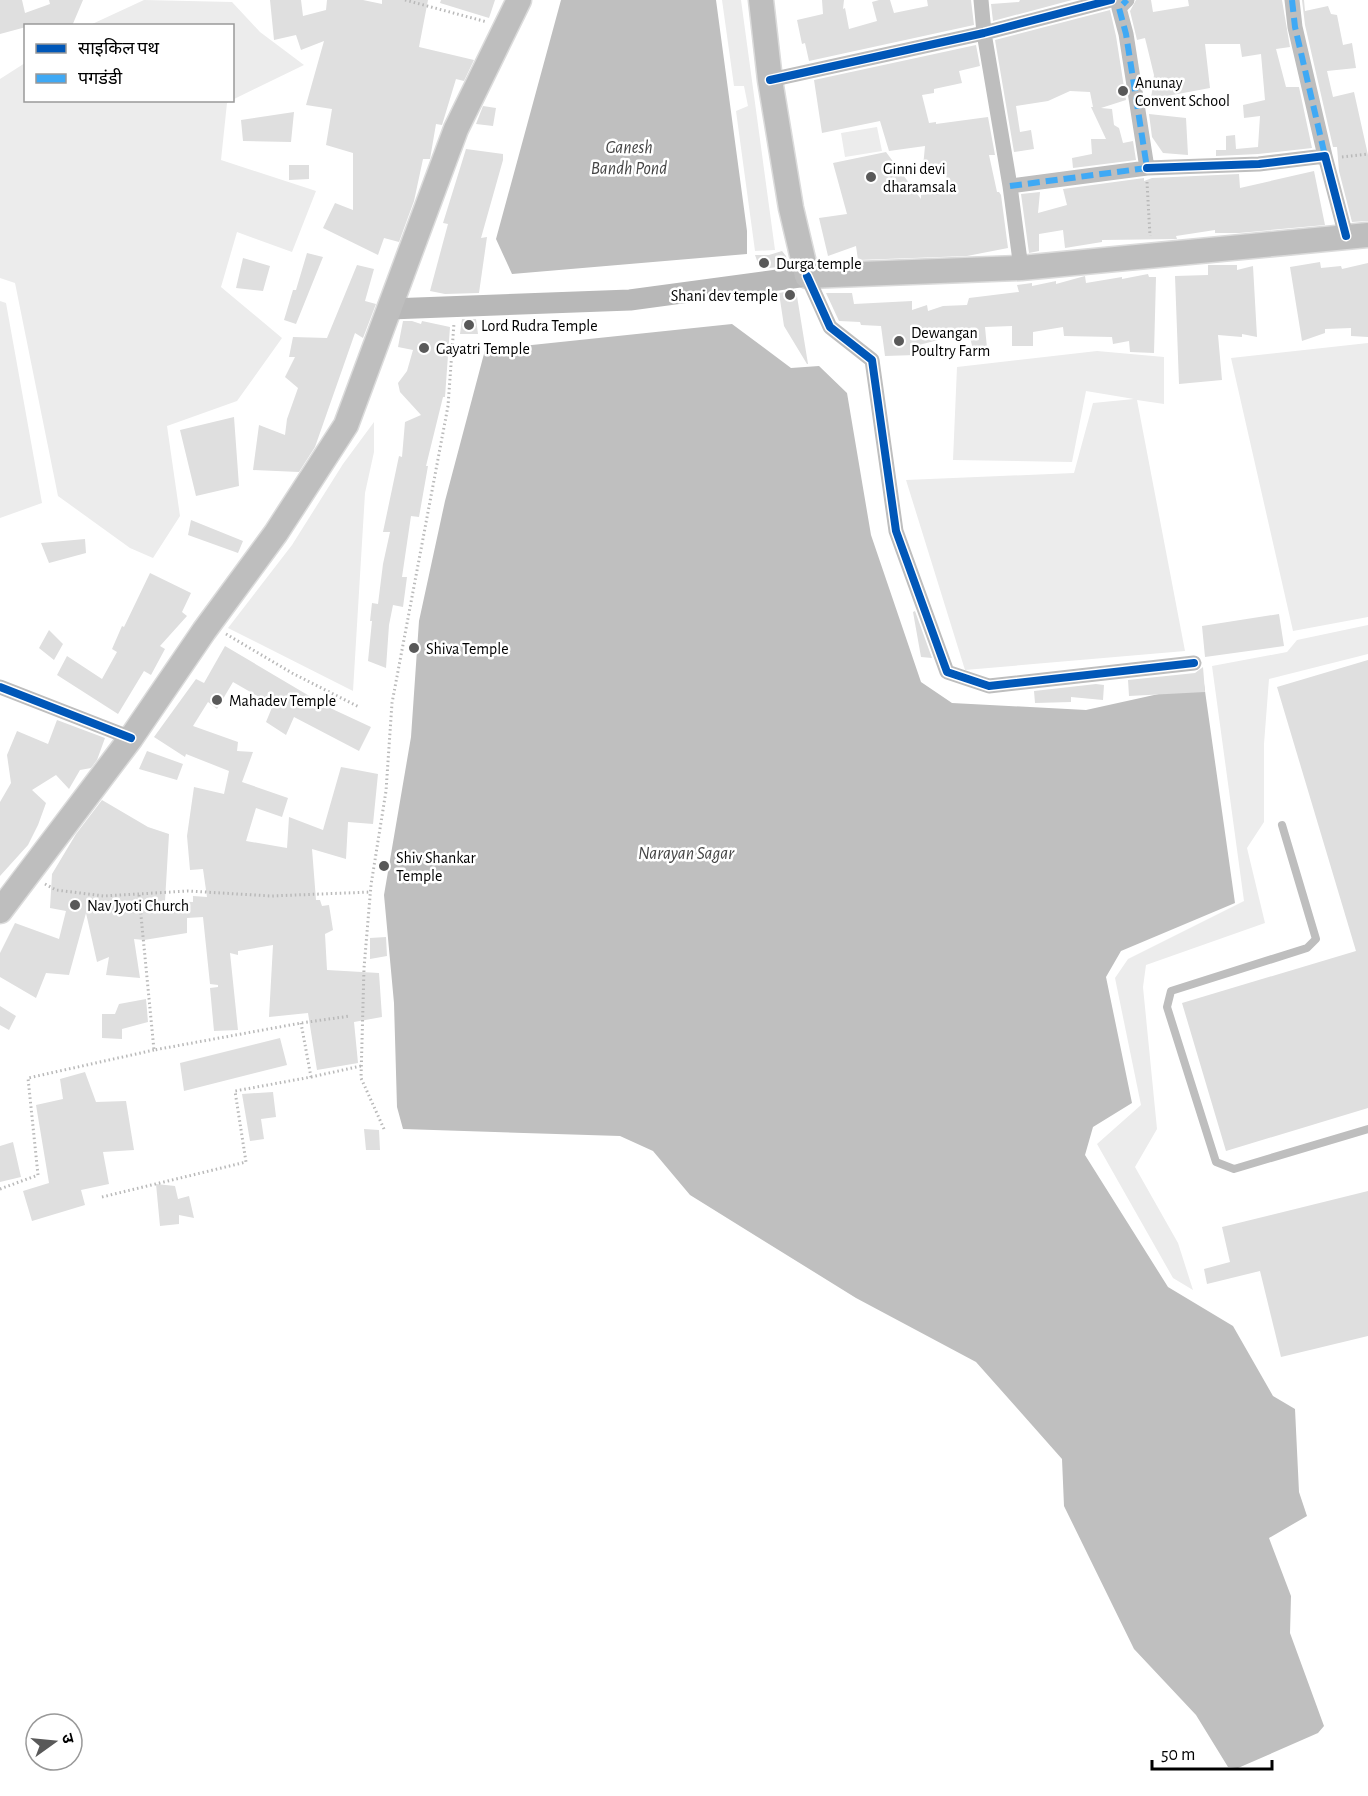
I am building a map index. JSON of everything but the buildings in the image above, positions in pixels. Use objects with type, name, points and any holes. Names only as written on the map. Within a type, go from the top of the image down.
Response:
[{"type":"main road","points":[[0,911],[131,738],[210,623],[276,533],[346,425],[456,129],[519,0]]},
{"type":"main road","points":[[760,0],[770,80],[791,208],[807,276]]},
{"type":"main road","points":[[390,309],[630,300],[807,276],[1021,268],[1357,236]]},
{"type":"street","points":[[981,0],[984,33],[1010,186],[1021,268]]},
{"type":"street","points":[[770,80],[984,33],[1111,0]]},
{"type":"street","points":[[1127,0],[1119,8],[1126,34],[1147,168]]},
{"type":"street","points":[[1292,0],[1295,27],[1325,156],[1357,236]]},
{"type":"street","points":[[1010,186],[1147,168],[1259,165],[1325,156]]},
{"type":"street","points":[[807,276],[830,327],[872,360],[896,531],[947,672],[989,687],[1194,663]]},
{"type":"street","points":[[0,687],[131,738]]},
{"type":"lane","points":[[1282,825],[1316,939],[1307,948],[1172,991],[1167,1007],[1216,1162],[1234,1169],[1368,1129]]},
{"type":"path","points":[[405,0],[481,20],[505,29]]},
{"type":"path","points":[[1325,156],[1333,158],[1368,154]]},
{"type":"path","points":[[1147,168],[1150,255]]},
{"type":"path","points":[[384,1129],[360,1078],[364,968],[371,892],[386,792],[392,703],[448,406],[455,307]]},
{"type":"path","points":[[210,623],[243,645],[359,707]]},
{"type":"path","points":[[27,874],[56,890],[104,896],[188,891],[271,896],[371,892]]},
{"type":"path","points":[[139,895],[154,1050]]},
{"type":"path","points":[[0,1189],[38,1175],[28,1078],[154,1050],[350,1016]]},
{"type":"path","points":[[301,1023],[311,1077]]},
{"type":"path","points":[[102,1197],[246,1162],[235,1091],[361,1066]]},
{"type":"shaded area","points":[[144,0],[232,2],[260,32],[304,65],[234,99],[234,24],[92,24]]},
{"type":"shaded area","points":[[722,0],[741,0],[775,250],[755,251],[736,111],[748,106],[744,86],[734,86]]},
{"type":"shaded area","points":[[24,64],[24,102],[229,102],[221,160],[316,191],[292,252],[237,232],[221,287],[282,338],[237,401],[167,426],[180,516],[153,558],[130,548],[58,496],[15,283],[0,278],[0,79]]},
{"type":"shaded area","points":[[877,127],[882,151],[845,157],[841,133]]},
{"type":"shaded area","points":[[0,301],[6,303],[42,503],[0,518]]},
{"type":"shaded area","points":[[1368,343],[1368,617],[1293,631],[1231,358]]},
{"type":"shaded area","points":[[1097,351],[1164,357],[1164,404],[1137,400],[1185,651],[965,670],[906,480],[1074,473],[1093,403],[1134,399],[1086,391],[1072,462],[953,460],[957,367]]},
{"type":"shaded area","points":[[374,422],[374,452],[365,493],[353,691],[228,628],[292,545],[343,464]]},
{"type":"shaded area","points":[[1368,625],[1368,654],[1269,679],[1264,744],[1264,822],[1247,848],[1265,923],[1146,965],[1143,987],[1157,1129],[1135,1167],[1178,1243],[1193,1290],[1173,1278],[1097,1144],[1141,1105],[1115,978],[1128,959],[1244,901],[1212,666],[1287,652],[1297,640]]},
{"type":"water","name":"Ganesh Bandh Pond","points":[[561,0],[716,0],[747,231],[747,254],[512,274],[496,239]]},
{"type":"water","name":"Narayan Sagar","points":[[732,324],[791,368],[819,366],[847,393],[871,535],[921,682],[952,703],[1086,710],[1204,684],[1235,903],[1121,951],[1106,977],[1132,1103],[1093,1127],[1085,1155],[1168,1287],[1233,1326],[1273,1396],[1295,1409],[1299,1492],[1307,1516],[1269,1538],[1291,1596],[1290,1633],[1324,1726],[1318,1733],[1238,1768],[1228,1767],[1196,1715],[1134,1649],[1064,1506],[1062,1459],[976,1362],[856,1298],[690,1195],[653,1151],[620,1136],[403,1129],[397,1107],[394,1003],[384,895],[411,737],[419,621],[445,501],[485,350]]},
{"type":"marked path","points":[[1010,186],[1147,168],[1126,34],[1119,8],[1127,0]]},
{"type":"marked path","points":[[1292,0],[1295,27],[1325,156]]},
{"type":"cycle path","points":[[770,80],[984,33],[1111,0]]},
{"type":"cycle path","points":[[1147,168],[1259,164],[1325,156],[1346,236]]},
{"type":"cycle path","points":[[807,276],[830,327],[872,360],[896,531],[947,672],[989,686],[1194,663]]},
{"type":"cycle path","points":[[0,687],[131,738]]},
{"type":"place","name":"Anunay Convent School","points":[[1123,91]]},
{"type":"place","name":"Ginni devi dharamsala","points":[[871,177]]},
{"type":"place","name":"Durga temple","points":[[764,263]]},
{"type":"place","name":"Shani dev temple","points":[[790,295]]},
{"type":"place","name":"Lord Rudra Temple","points":[[469,325]]},
{"type":"place","name":"Dewangan Poultry Farm","points":[[899,341]]},
{"type":"place","name":"Gayatri Temple","points":[[424,348]]},
{"type":"place","name":"Shiva Temple","points":[[414,648]]},
{"type":"place","name":"Mahadev Temple","points":[[217,700]]},
{"type":"place","name":"Shiv Shankar Temple","points":[[384,866]]},
{"type":"place","name":"Nav Jyoti Church","points":[[75,905]]}]
